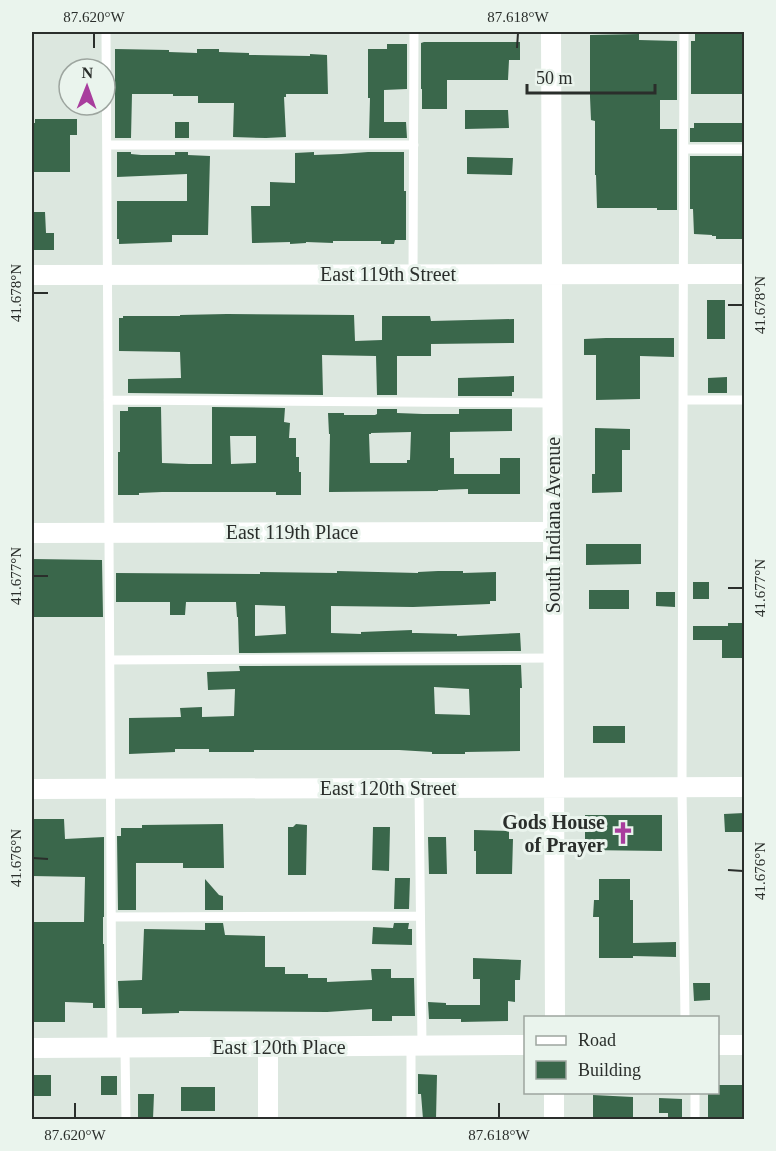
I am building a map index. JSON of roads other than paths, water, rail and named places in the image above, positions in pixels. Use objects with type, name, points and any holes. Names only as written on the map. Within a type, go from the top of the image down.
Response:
[{"type":"street","name":"South Indiana Avenue","points":[[551,32],[555,1016]]},
{"type":"street","name":"East 119th Street","points":[[32,274],[744,274]]},
{"type":"street","name":"East 119th Place","points":[[32,533],[553,532]]},
{"type":"street","name":"East 120th Street","points":[[32,789],[744,786]]},
{"type":"street","name":"East 120th Place","points":[[32,1048],[524,1045]]},
{"type":"street","points":[[719,1045],[744,1045]]},
{"type":"street","points":[[268,1047],[268,1119]]},
{"type":"street","points":[[554,1119],[555,1094]]},
{"type":"lane","points":[[106,32],[111,917],[126,1119]]},
{"type":"lane","points":[[413,274],[414,32]]},
{"type":"lane","points":[[684,32],[682,787],[685,1016]]},
{"type":"lane","points":[[107,145],[414,144]]},
{"type":"lane","points":[[684,149],[744,149]]},
{"type":"lane","points":[[108,400],[552,403]]},
{"type":"lane","points":[[683,400],[744,400]]},
{"type":"lane","points":[[110,660],[554,658]]},
{"type":"lane","points":[[411,1119],[420,916],[419,788]]},
{"type":"lane","points":[[111,917],[420,916]]},
{"type":"lane","points":[[695,1094],[695,1119]]},
{"type":"place","name":"Gods House of Prayer","points":[[623,833]]}]
